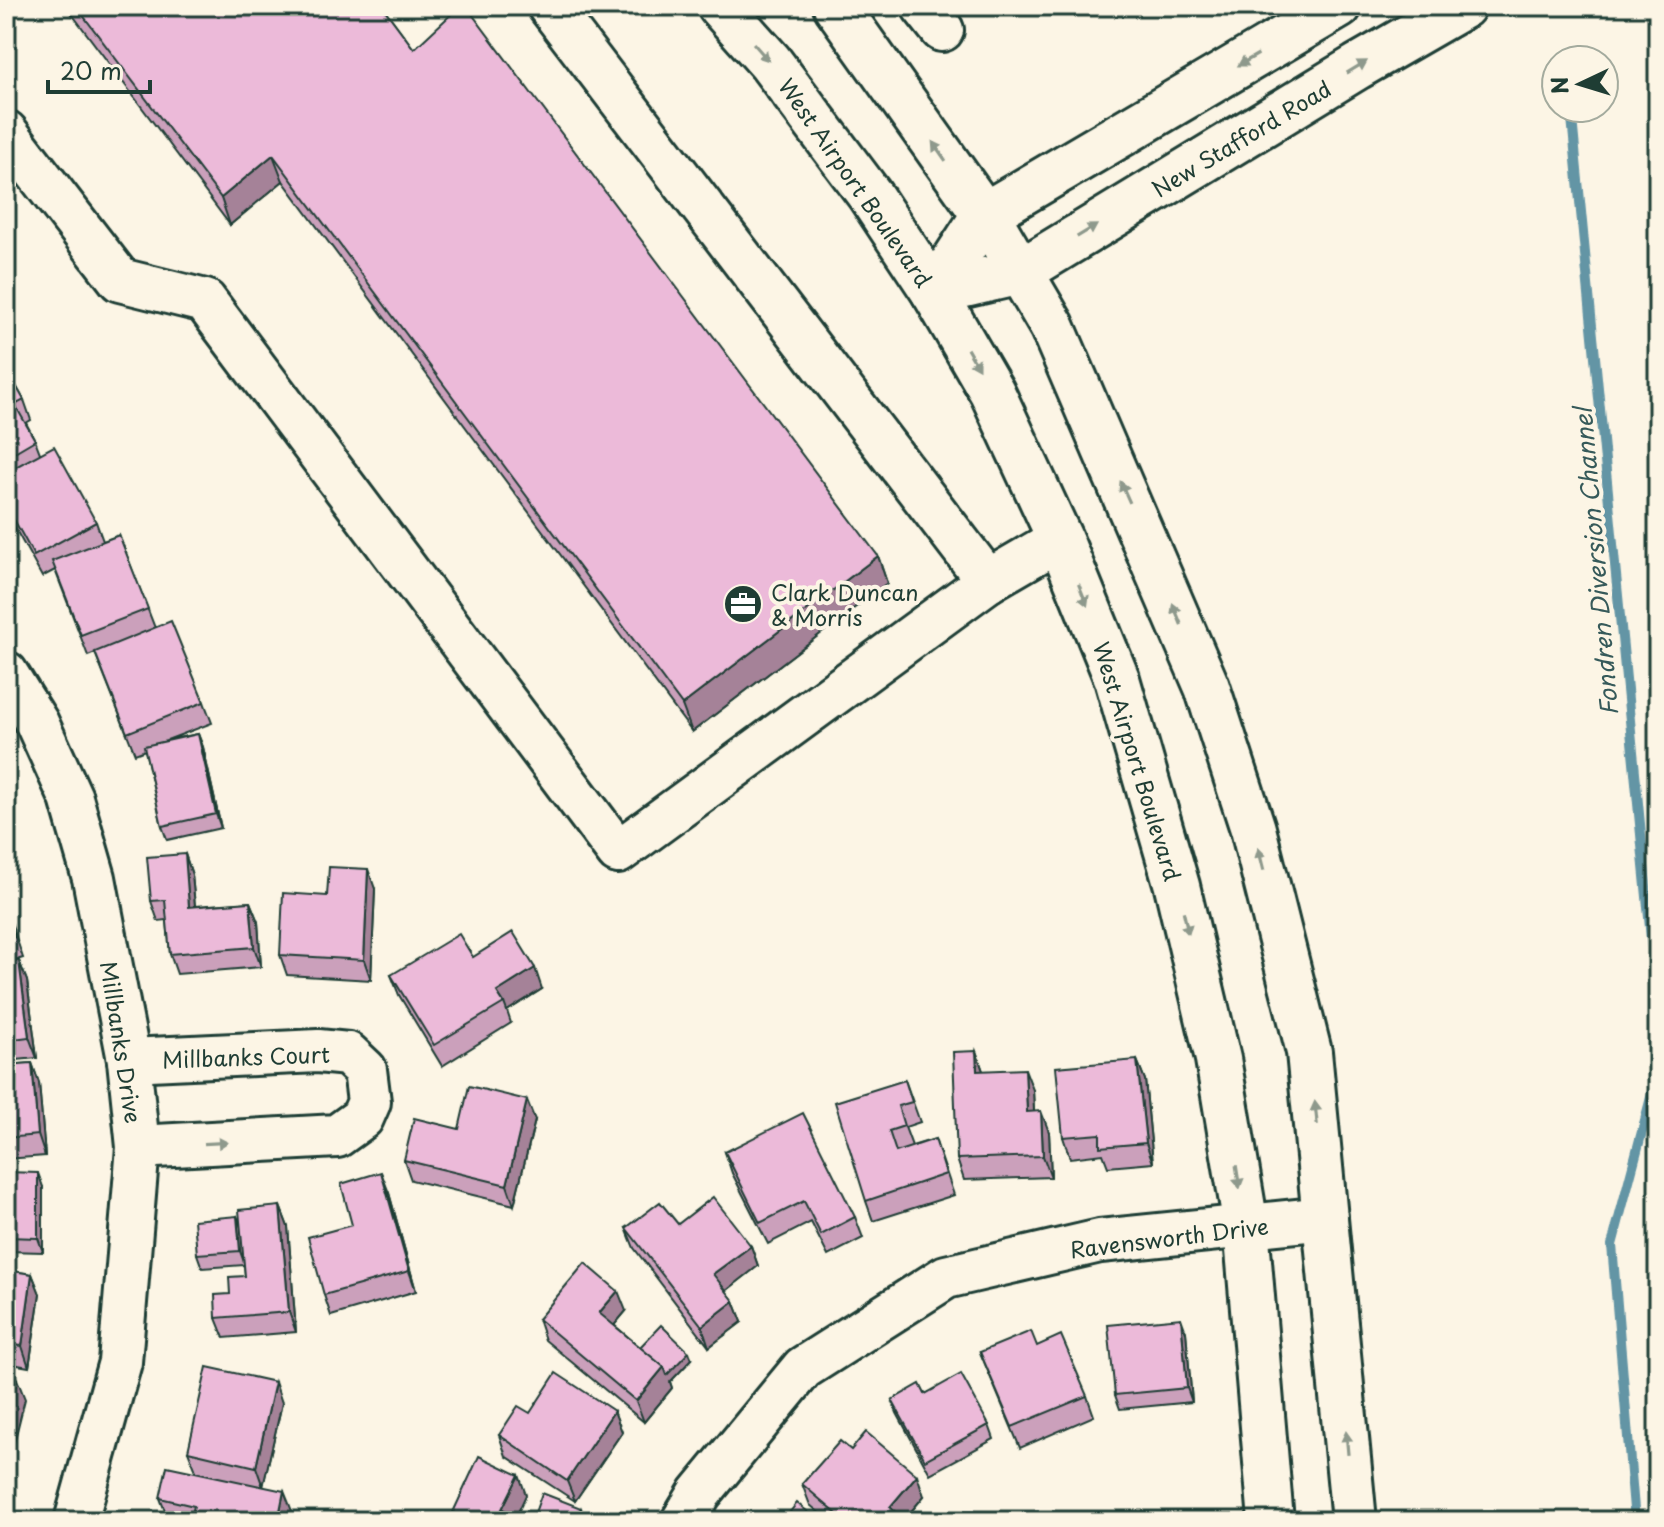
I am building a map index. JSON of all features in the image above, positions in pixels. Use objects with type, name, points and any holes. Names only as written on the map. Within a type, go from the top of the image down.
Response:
[{"type":"main road","name":"West Airport Boulevard","points":[[720,6],[770,62],[851,171],[934,292],[992,392],[1060,539],[1117,679],[1177,886],[1218,1059],[1246,1226],[1271,1521]]},
{"type":"main road","points":[[836,6],[984,215],[1052,326],[1207,687],[1253,829],[1309,1052],[1354,1521]]},
{"type":"main road","points":[[934,292],[984,215],[1339,6]]},
{"type":"main road","name":"New Stafford Road","points":[[934,292],[1020,272],[1463,6]]},
{"type":"street","points":[[549,6],[988,581]]},
{"type":"street","points":[[6,132],[120,280],[205,301],[618,852],[988,581],[1060,539]]},
{"type":"street","name":"Millbanks Drive","points":[[6,673],[37,723],[71,798],[94,878],[129,1060],[138,1147],[120,1362],[76,1521]]},
{"type":"street","name":"Millbanks Court","points":[[129,1060],[318,1051],[348,1054],[365,1070],[369,1102],[362,1118],[337,1136],[138,1147]]},
{"type":"street","name":"Ravensworth Drive","points":[[683,1521],[700,1493],[803,1368],[946,1277],[1100,1241],[1326,1218]]},
{"type":"building","points":[[76,6],[382,6],[414,49],[460,6],[466,6],[878,556],[682,705],[273,155],[221,198]]},
{"type":"building","points":[[6,368],[24,400],[15,405],[35,440],[6,457]]},
{"type":"building","points":[[54,446],[96,522],[34,556],[6,505],[6,472]]},
{"type":"building","points":[[119,535],[148,609],[81,635],[52,561]]},
{"type":"building","points":[[171,621],[204,702],[127,733],[95,652]]},
{"type":"building","points":[[198,734],[216,814],[162,826],[144,746]]},
{"type":"building","points":[[185,854],[189,907],[250,902],[254,947],[170,954],[165,900],[151,901],[147,857]]},
{"type":"building","points":[[329,867],[368,869],[364,960],[280,955],[283,893],[327,896]]},
{"type":"building","points":[[6,909],[15,937],[6,940]]},
{"type":"building","points":[[513,932],[535,968],[497,992],[504,1003],[434,1045],[391,975],[459,934],[473,957]]},
{"type":"building","points":[[19,961],[29,1037],[6,1040],[6,962]]},
{"type":"building","points":[[976,1051],[977,1071],[1025,1069],[1027,1112],[1041,1111],[1043,1156],[957,1159],[953,1052]]},
{"type":"building","points":[[1137,1060],[1146,1143],[1100,1147],[1100,1134],[1063,1137],[1056,1067]]},
{"type":"building","points":[[32,1063],[38,1135],[6,1138],[6,1065]]},
{"type":"building","points":[[905,1080],[912,1102],[898,1106],[904,1126],[889,1131],[896,1152],[935,1139],[946,1174],[866,1201],[835,1102]]},
{"type":"building","points":[[469,1086],[527,1100],[507,1185],[404,1160],[414,1118],[459,1129]]},
{"type":"building","points":[[803,1113],[855,1217],[821,1235],[804,1201],[760,1223],[725,1152]]},
{"type":"building","points":[[6,1172],[38,1173],[38,1238],[6,1237]]},
{"type":"building","points":[[381,1172],[409,1271],[324,1295],[308,1237],[352,1225],[341,1184]]},
{"type":"building","points":[[713,1197],[751,1246],[713,1274],[734,1301],[702,1326],[626,1228],[660,1202],[678,1224]]},
{"type":"building","points":[[280,1206],[289,1312],[216,1318],[215,1295],[230,1294],[229,1277],[245,1276],[239,1210]]},
{"type":"building","points":[[237,1216],[240,1251],[197,1254],[194,1220]]},
{"type":"building","points":[[585,1263],[618,1291],[599,1313],[664,1367],[636,1401],[538,1319]]},
{"type":"building","points":[[6,1270],[32,1274],[22,1346],[6,1344]]},
{"type":"building","points":[[1181,1318],[1187,1388],[1115,1395],[1108,1325]]},
{"type":"building","points":[[661,1325],[689,1352],[667,1375],[664,1367],[640,1347]]},
{"type":"building","points":[[1031,1331],[1037,1346],[1061,1335],[1087,1396],[1012,1427],[980,1352]]},
{"type":"building","points":[[207,1367],[275,1382],[256,1467],[188,1451]]},
{"type":"building","points":[[556,1373],[614,1411],[567,1481],[499,1435],[518,1406],[530,1413]]},
{"type":"building","points":[[961,1374],[989,1425],[925,1460],[892,1400],[920,1384],[925,1394]]},
{"type":"building","points":[[6,1376],[17,1379],[6,1424]]},
{"type":"building","points":[[866,1432],[917,1475],[890,1507],[905,1521],[845,1521],[802,1484],[840,1441],[851,1450]]},
{"type":"building","points":[[479,1456],[519,1475],[502,1509],[527,1521],[449,1521]]},
{"type":"building","points":[[167,1466],[284,1491],[278,1521],[190,1521],[194,1506],[160,1498]]},
{"type":"building","points":[[542,1493],[581,1508],[576,1521],[532,1521]]},
{"type":"building","points":[[797,1503],[819,1521],[783,1521]]},
{"type":"waterway","name":"Fondren Diversion Channel","points":[[1573,124],[1658,1011]]},
{"type":"waterway","name":"Fondren Diversion Channel","points":[[1635,1521],[1612,1245],[1658,1071]]},
{"type":"place","name":"Clark Duncan & Morris","points":[[743,604]]}]
